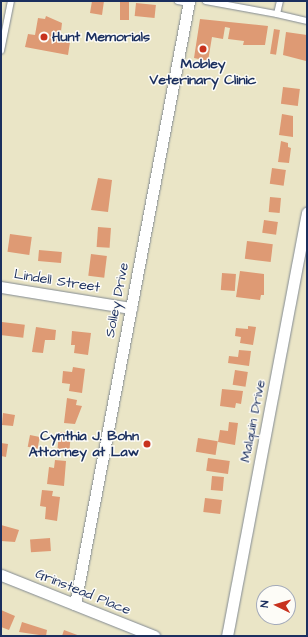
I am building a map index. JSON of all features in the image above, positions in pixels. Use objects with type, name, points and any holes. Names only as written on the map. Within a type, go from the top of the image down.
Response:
[{"type":"street","name":"Solley Drive","points":[[75,604],[189,2]]},
{"type":"street","name":"Malquin Drive","points":[[227,636],[307,212]]},
{"type":"street","name":"Lindell Street","points":[[1,287],[131,308]]},
{"type":"street","name":"Grinstead Place","points":[[1,575],[154,636]]},
{"type":"lane","points":[[1,51],[11,1]]},
{"type":"lane","points":[[178,1],[189,2]]},
{"type":"lane","points":[[206,1],[307,21]]},
{"type":"lane","points":[[277,14],[280,1]]},
{"type":"building","points":[[92,1],[104,1],[102,15],[90,13]]},
{"type":"building","points":[[120,1],[129,1],[129,20],[120,20]]},
{"type":"building","points":[[136,3],[156,5],[155,18],[135,16]]},
{"type":"building","name":"Hunt Memorials","points":[[46,16],[62,23],[60,40],[70,42],[68,55],[25,47],[28,34],[35,35],[38,18],[45,19]]},
{"type":"building","points":[[200,19],[268,26],[265,45],[243,45],[244,41],[228,39],[230,28],[225,27],[223,39],[212,37],[208,61],[194,58]]},
{"type":"building","points":[[274,29],[280,30],[276,55],[270,54]]},
{"type":"building","points":[[286,32],[307,35],[306,61],[283,55]]},
{"type":"building","points":[[283,87],[300,89],[298,106],[281,104]]},
{"type":"building","points":[[282,114],[293,116],[293,137],[279,135]]},
{"type":"building","points":[[281,141],[288,143],[288,147],[291,148],[289,163],[278,162]]},
{"type":"building","points":[[272,168],[286,170],[284,186],[270,184]]},
{"type":"building","points":[[98,178],[112,180],[108,212],[91,210]]},
{"type":"building","points":[[270,197],[281,198],[280,213],[269,212]]},
{"type":"building","points":[[264,220],[278,222],[276,235],[262,233]]},
{"type":"building","points":[[98,227],[111,228],[110,248],[97,247]]},
{"type":"building","points":[[10,234],[32,237],[29,255],[7,252]]},
{"type":"building","points":[[247,241],[273,244],[271,262],[245,259]]},
{"type":"building","points":[[39,250],[62,252],[61,263],[38,261]]},
{"type":"building","points":[[91,254],[107,256],[104,278],[88,276]]},
{"type":"building","points":[[240,271],[264,274],[264,295],[261,295],[260,300],[236,297]]},
{"type":"building","points":[[222,273],[236,274],[235,291],[221,290]]},
{"type":"building","points":[[2,322],[25,325],[23,338],[1,335]]},
{"type":"building","points":[[248,326],[256,327],[253,345],[240,343],[241,337],[235,336],[236,328],[248,329]]},
{"type":"building","points":[[36,327],[56,330],[55,340],[45,340],[43,353],[32,352]]},
{"type":"building","points":[[72,331],[91,333],[88,355],[74,353],[75,345],[71,345]]},
{"type":"building","points":[[239,350],[251,351],[249,366],[228,363],[229,356],[238,357]]},
{"type":"building","points":[[73,367],[85,369],[82,393],[69,391],[70,384],[62,383],[63,371],[72,372]]},
{"type":"building","points":[[235,370],[248,372],[245,387],[233,385]]},
{"type":"building","points":[[222,389],[243,391],[241,404],[236,403],[235,408],[220,406]]},
{"type":"building","points":[[67,398],[77,400],[76,405],[82,406],[75,424],[64,423]]},
{"type":"building","points":[[3,413],[15,415],[13,426],[2,425]]},
{"type":"building","points":[[229,422],[238,423],[235,445],[218,442],[220,430],[228,431]]},
{"type":"building","points":[[59,432],[71,433],[69,453],[57,452]]},
{"type":"building","points":[[30,435],[40,437],[38,449],[28,447]]},
{"type":"building","points":[[198,438],[218,441],[216,455],[196,452]]},
{"type":"building","points":[[1,443],[8,444],[6,457],[1,456]]},
{"type":"building","points":[[208,458],[230,461],[228,474],[206,471]]},
{"type":"building","points":[[55,460],[66,461],[64,486],[47,484],[49,467],[54,468]]},
{"type":"building","points":[[212,476],[224,477],[223,491],[211,490]]},
{"type":"building","points":[[42,490],[53,491],[52,496],[60,497],[57,521],[45,519],[46,507],[40,506]]},
{"type":"building","points":[[205,498],[222,500],[220,514],[203,512]]},
{"type":"building","points":[[1,525],[19,530],[15,542],[1,541]]},
{"type":"building","points":[[50,538],[51,551],[31,552],[30,539]]},
{"type":"building","points":[[1,610],[15,616],[9,630],[1,627]]},
{"type":"building","points":[[22,622],[47,630],[46,636],[19,632]]},
{"type":"building","points":[[64,630],[80,636],[62,636]]},
{"type":"place","name":"Hunt Memorials","points":[[44,37]]},
{"type":"place","name":"Mobley Veterinary Clinic","points":[[203,49]]},
{"type":"place","name":"Cynthia J. Bohn Attorney at Law","points":[[147,444]]}]
